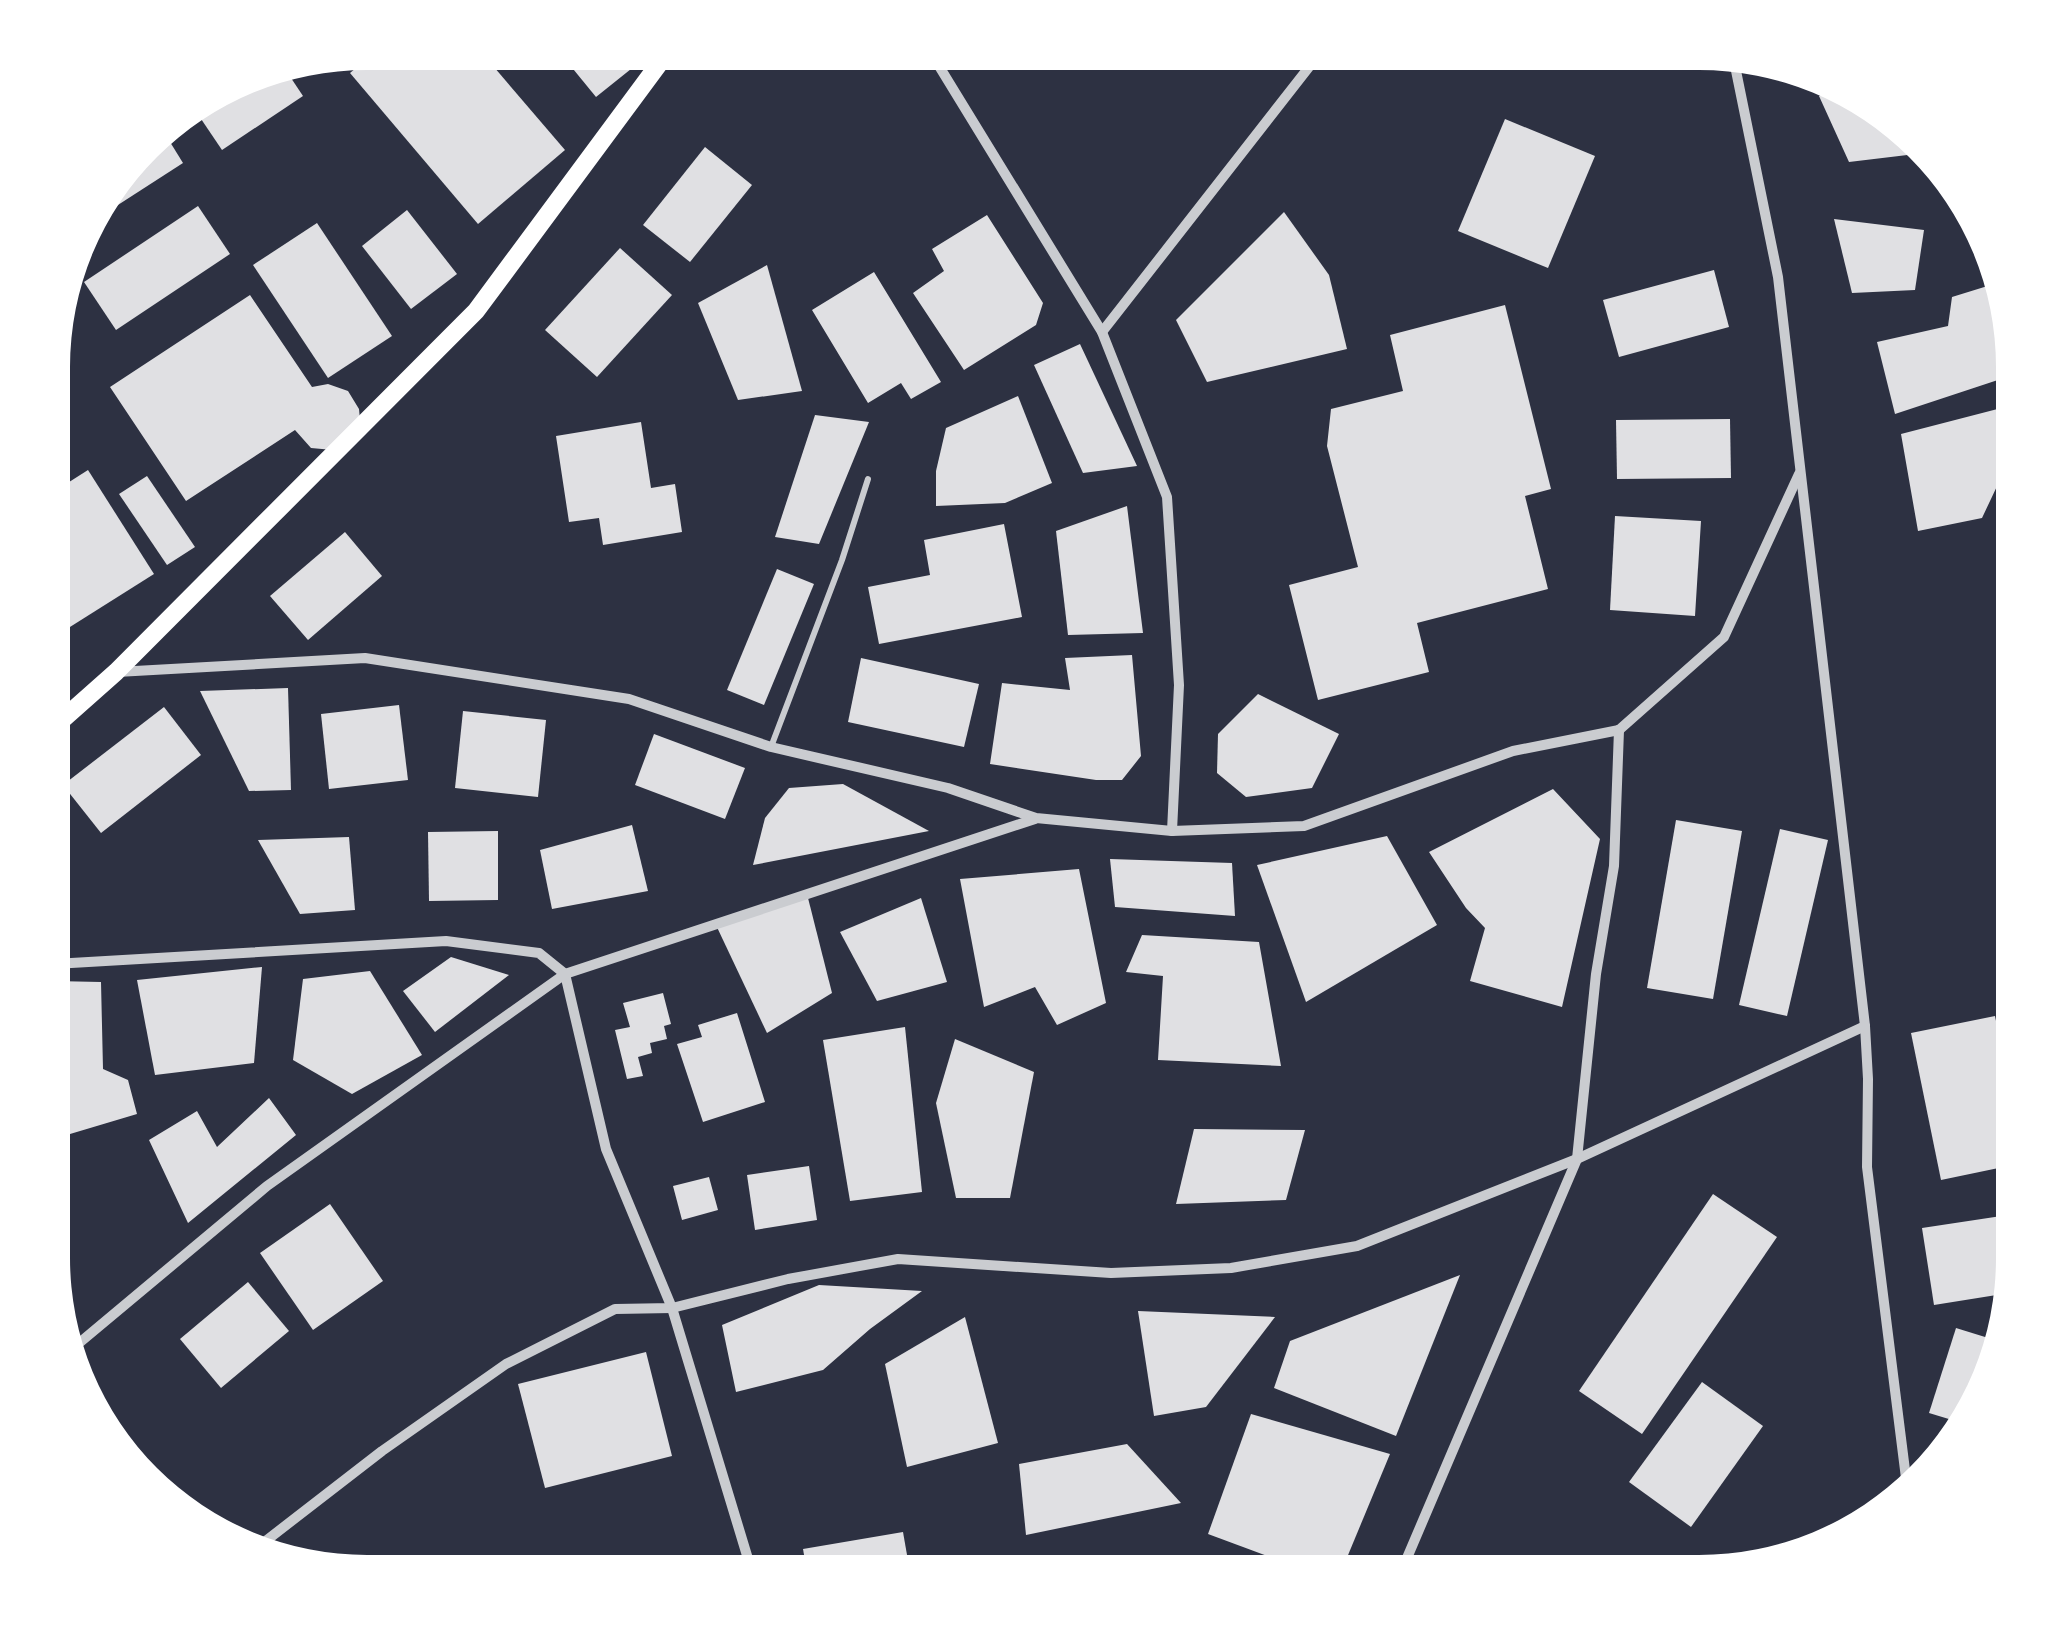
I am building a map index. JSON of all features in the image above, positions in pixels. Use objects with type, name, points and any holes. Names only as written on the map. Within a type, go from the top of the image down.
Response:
[{"type":"main road","points":[[70,712],[116,672],[476,311],[653,71]]},
{"type":"street","points":[[942,71],[1102,332],[1167,497],[1180,685],[1172,830]]},
{"type":"street","points":[[1102,332],[1306,71]]},
{"type":"street","points":[[1737,73],[1778,277],[1865,1026],[1867,1167],[1905,1471]]},
{"type":"street","points":[[116,672],[365,658],[629,699],[770,747],[948,788],[1036,818],[1172,830],[1304,826],[1512,751],[1620,730],[1724,637],[1800,471]]},
{"type":"street","points":[[1409,1555],[1577,1160],[1596,974],[1614,866],[1620,730]]},
{"type":"street","points":[[82,1341],[267,1186],[564,974],[1036,818]]},
{"type":"street","points":[[71,963],[446,941],[539,953],[564,974],[606,1149],[672,1308],[747,1554]]},
{"type":"street","points":[[270,1538],[382,1451],[506,1364],[615,1309],[672,1308],[788,1278],[898,1259],[1111,1273],[1231,1268],[1356,1246],[1577,1160],[1865,1026]]},
{"type":"lane","points":[[770,747],[842,560],[868,480]]},
{"type":"building","points":[[497,71],[565,150],[478,224],[350,73]]},
{"type":"building","points":[[575,71],[628,71],[596,97]]},
{"type":"building","points":[[293,80],[303,96],[222,150],[202,120],[253,93]]},
{"type":"building","points":[[1819,96],[1864,120],[1907,155],[1849,162]]},
{"type":"building","points":[[1505,119],[1595,156],[1548,268],[1458,231]]},
{"type":"building","points":[[171,144],[183,163],[119,204]]},
{"type":"building","points":[[705,147],[752,185],[690,262],[643,225]]},
{"type":"building","points":[[198,206],[230,254],[116,330],[84,282]]},
{"type":"building","points":[[407,210],[457,274],[411,309],[362,246]]},
{"type":"building","points":[[1284,212],[1329,275],[1347,349],[1207,382],[1176,320]]},
{"type":"building","points":[[987,215],[1043,303],[1036,325],[964,370],[913,293],[944,271],[932,249]]},
{"type":"building","points":[[1834,219],[1924,230],[1915,290],[1852,293]]},
{"type":"building","points":[[317,223],[392,336],[328,378],[253,265]]},
{"type":"building","points":[[620,248],[672,295],[597,377],[545,330]]},
{"type":"building","points":[[767,265],[802,391],[738,400],[698,303]]},
{"type":"building","points":[[1714,270],[1729,327],[1619,357],[1603,300]]},
{"type":"building","points":[[874,272],[941,382],[911,399],[901,383],[868,403],[812,310]]},
{"type":"building","points":[[1984,287],[1995,348],[1996,381],[1895,414],[1877,342],[1948,326],[1952,297]]},
{"type":"building","points":[[250,295],[312,387],[328,384],[348,391],[359,409],[360,420],[333,450],[311,448],[295,430],[186,501],[110,387]]},
{"type":"building","points":[[1505,305],[1551,489],[1525,496],[1548,589],[1417,623],[1429,672],[1318,700],[1289,585],[1358,567],[1327,446],[1331,409],[1403,391],[1390,335]]},
{"type":"building","points":[[1080,344],[1137,466],[1083,473],[1034,365]]},
{"type":"building","points":[[1018,396],[1052,483],[1005,503],[936,506],[936,471],[946,428]]},
{"type":"building","points":[[1996,409],[1996,489],[1982,518],[1918,531],[1901,434]]},
{"type":"building","points":[[815,415],[869,422],[819,544],[775,537]]},
{"type":"building","points":[[1730,419],[1731,478],[1617,479],[1616,420]]},
{"type":"building","points":[[641,422],[651,488],[675,484],[682,532],[603,545],[599,518],[569,522],[556,436]]},
{"type":"building","points":[[88,470],[154,574],[70,627],[70,481]]},
{"type":"building","points":[[147,476],[195,547],[167,565],[119,494]]},
{"type":"building","points":[[1127,506],[1143,633],[1068,635],[1056,531]]},
{"type":"building","points":[[1615,516],[1701,521],[1695,616],[1610,610]]},
{"type":"building","points":[[1004,524],[1022,617],[879,644],[868,587],[930,575],[924,540]]},
{"type":"building","points":[[345,532],[382,576],[308,640],[270,596]]},
{"type":"building","points":[[777,569],[814,584],[764,705],[727,690]]},
{"type":"building","points":[[1132,655],[1141,756],[1122,780],[1096,780],[990,764],[1002,683],[1070,690],[1065,658]]},
{"type":"building","points":[[861,658],[979,684],[964,747],[848,722]]},
{"type":"building","points":[[288,688],[291,790],[249,791],[200,691]]},
{"type":"building","points":[[1258,694],[1339,734],[1312,788],[1246,797],[1217,773],[1218,734]]},
{"type":"building","points":[[399,705],[408,780],[329,789],[321,714]]},
{"type":"building","points":[[164,707],[201,755],[101,833],[70,794],[70,779]]},
{"type":"building","points":[[463,711],[546,720],[538,797],[455,788]]},
{"type":"building","points":[[654,734],[745,768],[725,819],[635,785]]},
{"type":"building","points":[[843,784],[929,831],[753,865],[765,818],[789,788]]},
{"type":"building","points":[[1553,789],[1600,839],[1562,1007],[1470,981],[1485,928],[1466,908],[1429,852]]},
{"type":"building","points":[[1676,820],[1742,831],[1713,999],[1647,988]]},
{"type":"building","points":[[632,825],[648,891],[552,909],[540,850]]},
{"type":"building","points":[[1780,829],[1828,840],[1787,1016],[1739,1005]]},
{"type":"building","points":[[498,831],[498,900],[429,901],[428,832]]},
{"type":"building","points":[[1387,836],[1437,925],[1306,1002],[1257,865]]},
{"type":"building","points":[[349,837],[355,910],[300,914],[258,840]]},
{"type":"building","points":[[1110,859],[1232,863],[1235,916],[1115,907]]},
{"type":"building","points":[[1079,869],[1106,1003],[1057,1025],[1035,987],[984,1007],[960,879]]},
{"type":"building","points":[[807,894],[832,993],[767,1033],[715,923]]},
{"type":"building","points":[[921,898],[947,982],[877,1001],[840,932]]},
{"type":"building","points":[[1142,935],[1259,942],[1281,1066],[1158,1060],[1163,976],[1126,972]]},
{"type":"building","points":[[451,957],[509,975],[435,1032],[403,991]]},
{"type":"building","points":[[262,967],[254,1063],[155,1075],[137,980]]},
{"type":"building","points":[[370,971],[422,1055],[352,1094],[293,1060],[303,979]]},
{"type":"building","points":[[71,981],[101,982],[103,1069],[128,1080],[137,1114],[71,1134]]},
{"type":"building","points":[[663,993],[671,1024],[664,1026],[667,1039],[650,1043],[652,1053],[638,1057],[643,1076],[627,1079],[615,1030],[630,1027],[623,1003]]},
{"type":"building","points":[[737,1013],[765,1102],[703,1122],[677,1044],[702,1037],[698,1025]]},
{"type":"building","points":[[1995,1016],[1995,1169],[1941,1180],[1911,1033]]},
{"type":"building","points":[[905,1027],[922,1192],[850,1201],[823,1040]]},
{"type":"building","points":[[955,1039],[1034,1072],[1010,1198],[956,1198],[936,1103]]},
{"type":"building","points":[[269,1098],[296,1135],[188,1223],[149,1140],[197,1111],[217,1147]]},
{"type":"building","points":[[1194,1129],[1305,1130],[1286,1200],[1176,1204]]},
{"type":"building","points":[[809,1166],[817,1220],[755,1230],[747,1175]]},
{"type":"building","points":[[709,1177],[718,1210],[682,1220],[673,1186]]},
{"type":"building","points":[[1713,1194],[1777,1237],[1642,1434],[1579,1391]]},
{"type":"building","points":[[330,1204],[383,1281],[313,1330],[260,1253]]},
{"type":"building","points":[[1995,1217],[1993,1296],[1934,1305],[1922,1228]]},
{"type":"building","points":[[1460,1275],[1396,1436],[1274,1388],[1290,1341]]},
{"type":"building","points":[[248,1282],[289,1331],[221,1388],[180,1339]]},
{"type":"building","points":[[819,1285],[922,1291],[823,1370],[736,1392],[722,1325]]},
{"type":"building","points":[[1138,1311],[1275,1317],[1206,1407],[1154,1416]]},
{"type":"building","points":[[965,1317],[998,1443],[907,1467],[885,1364]]},
{"type":"building","points":[[1956,1328],[1984,1337],[1973,1372],[1948,1419],[1929,1413]]},
{"type":"building","points":[[646,1352],[672,1456],[545,1488],[518,1384]]},
{"type":"building","points":[[1702,1382],[1763,1426],[1691,1527],[1629,1482]]},
{"type":"building","points":[[1251,1414],[1390,1454],[1348,1555],[1264,1555],[1208,1534]]},
{"type":"building","points":[[1127,1444],[1181,1503],[1026,1535],[1019,1464]]},
{"type":"building","points":[[903,1532],[907,1554],[804,1554],[803,1549]]}]
